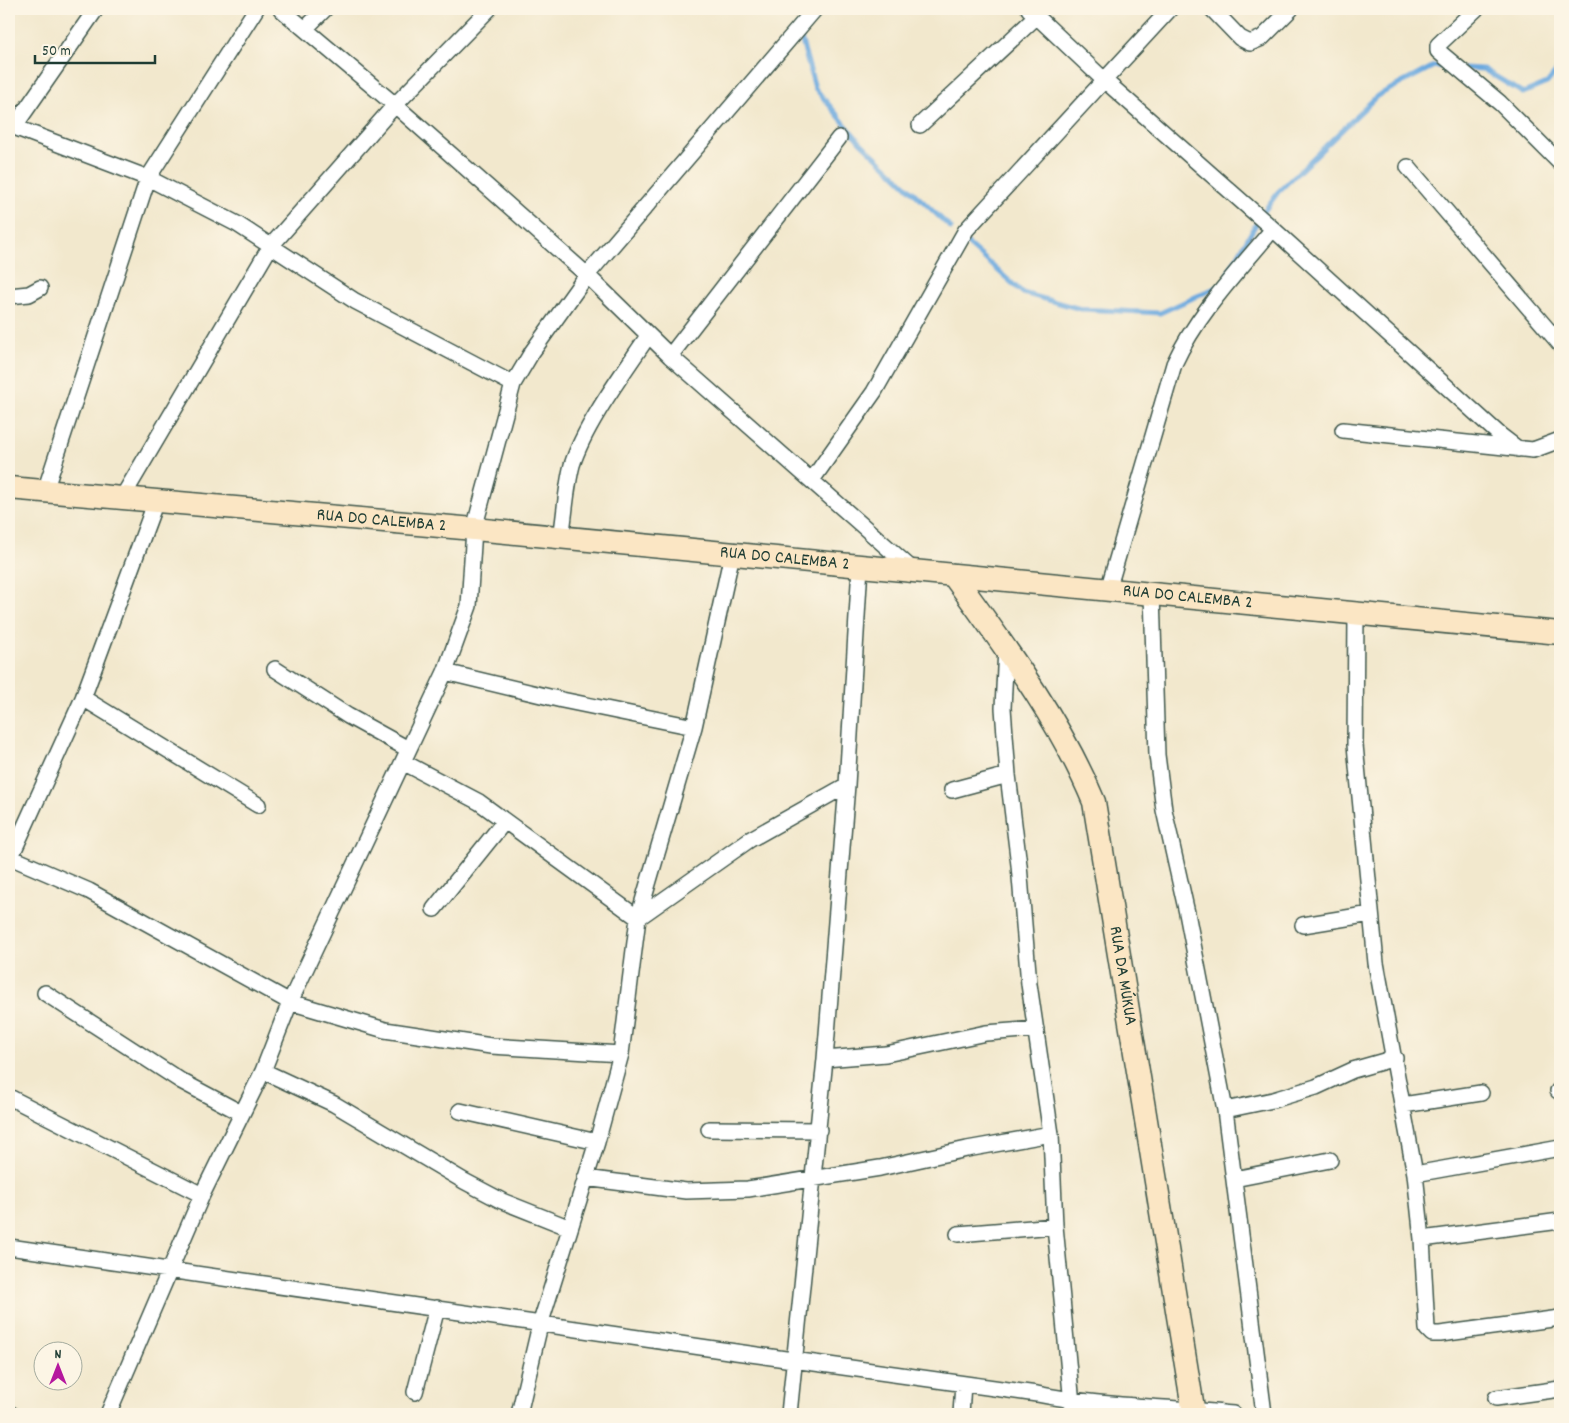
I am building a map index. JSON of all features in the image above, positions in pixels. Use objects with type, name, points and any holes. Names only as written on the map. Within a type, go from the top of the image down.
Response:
[{"type":"main road","name":"RUA DO CALEMBA 2","points":[[9,488],[474,529],[1560,633]]},
{"type":"main road","name":"RUA DA MÚKUA","points":[[953,575],[1006,648],[1078,764],[1094,802],[1193,1412]]},
{"type":"street","points":[[96,9],[11,126],[148,178],[237,224],[355,301],[513,384]]},
{"type":"street","points":[[45,491],[148,178],[256,9]]},
{"type":"street","points":[[281,9],[306,28],[395,105],[587,275],[670,356],[914,571]]},
{"type":"street","points":[[306,28],[325,9]]},
{"type":"street","points":[[122,498],[270,247],[395,105],[489,9]]},
{"type":"street","points":[[108,1414],[202,1195],[263,1071],[290,1002],[445,672],[469,606],[474,529],[513,384],[532,352],[587,275],[815,9]]},
{"type":"street","points":[[812,480],[874,392],[966,230],[1103,79],[1170,9]]},
{"type":"street","points":[[1212,9],[1240,38],[1250,43],[1262,38],[1291,9]]},
{"type":"street","points":[[1476,9],[1438,45],[1438,51],[1500,103],[1560,163]]},
{"type":"street","points":[[920,125],[1033,12],[1103,79],[1274,229],[1501,436],[1518,449]]},
{"type":"street","points":[[670,356],[839,138]]},
{"type":"street","points":[[1408,167],[1560,344]]},
{"type":"street","points":[[1108,590],[1174,364],[1183,344],[1240,268],[1274,229]]},
{"type":"street","points":[[9,296],[29,294],[40,288]]},
{"type":"street","points":[[562,538],[572,466],[582,443],[615,385],[648,336]]},
{"type":"street","points":[[1343,430],[1533,450],[1560,440]]},
{"type":"street","points":[[156,501],[83,698],[10,859],[89,891],[290,1002],[385,1030],[491,1046],[622,1054]]},
{"type":"street","points":[[519,1414],[540,1325],[597,1142],[622,1054],[638,918],[694,727],[732,554]]},
{"type":"street","points":[[789,1414],[812,1180],[819,1130],[848,785],[860,566]]},
{"type":"street","points":[[1152,594],[1157,755],[1164,810],[1187,913],[1224,1110],[1264,1414]]},
{"type":"street","points":[[1356,614],[1355,745],[1371,914],[1376,964],[1414,1174],[1422,1239],[1427,1329],[1432,1334],[1560,1318]]},
{"type":"street","points":[[1006,648],[1003,708],[1008,774],[1019,865],[1029,984],[1051,1134],[1055,1226],[1072,1408]]},
{"type":"street","points":[[275,669],[479,802],[638,918]]},
{"type":"street","points":[[445,672],[562,700],[694,727]]},
{"type":"street","points":[[83,698],[258,805]]},
{"type":"street","points":[[952,790],[1008,774]]},
{"type":"street","points":[[638,918],[749,840],[848,785]]},
{"type":"street","points":[[434,909],[504,822]]},
{"type":"street","points":[[1303,925],[1371,914]]},
{"type":"street","points":[[45,993],[181,1081],[241,1113]]},
{"type":"street","points":[[825,1059],[886,1054],[986,1032],[1036,1028]]},
{"type":"street","points":[[1224,1110],[1273,1100],[1316,1086],[1353,1070],[1394,1058]]},
{"type":"street","points":[[263,1071],[334,1104],[494,1197],[570,1228]]},
{"type":"street","points":[[1403,1105],[1481,1093]]},
{"type":"street","points":[[9,1097],[202,1195]]},
{"type":"street","points":[[460,1111],[597,1142]]},
{"type":"street","points":[[709,1129],[819,1130]]},
{"type":"street","points":[[585,1178],[686,1191],[733,1190],[812,1180],[1051,1134]]},
{"type":"street","points":[[1414,1174],[1560,1148]]},
{"type":"street","points":[[1234,1179],[1330,1160]]},
{"type":"street","points":[[1422,1239],[1560,1221]]},
{"type":"street","points":[[958,1234],[1055,1226]]},
{"type":"street","points":[[9,1247],[437,1308],[540,1325],[963,1384],[1072,1408],[1233,1414]]},
{"type":"street","points":[[415,1392],[437,1308]]},
{"type":"street","points":[[961,1414],[963,1384]]},
{"type":"street","points":[[1496,1398],[1560,1389]]},
{"type":"waterway","points":[[801,38],[815,88],[860,142],[951,228]]},
{"type":"waterway","points":[[1228,273],[1260,217],[1278,192],[1377,96],[1434,66],[1450,67]]},
{"type":"waterway","points":[[1464,68],[1483,69],[1523,93],[1547,83],[1560,67]]},
{"type":"waterway","points":[[967,243],[1023,293],[1081,309],[1160,313],[1217,287]]}]
